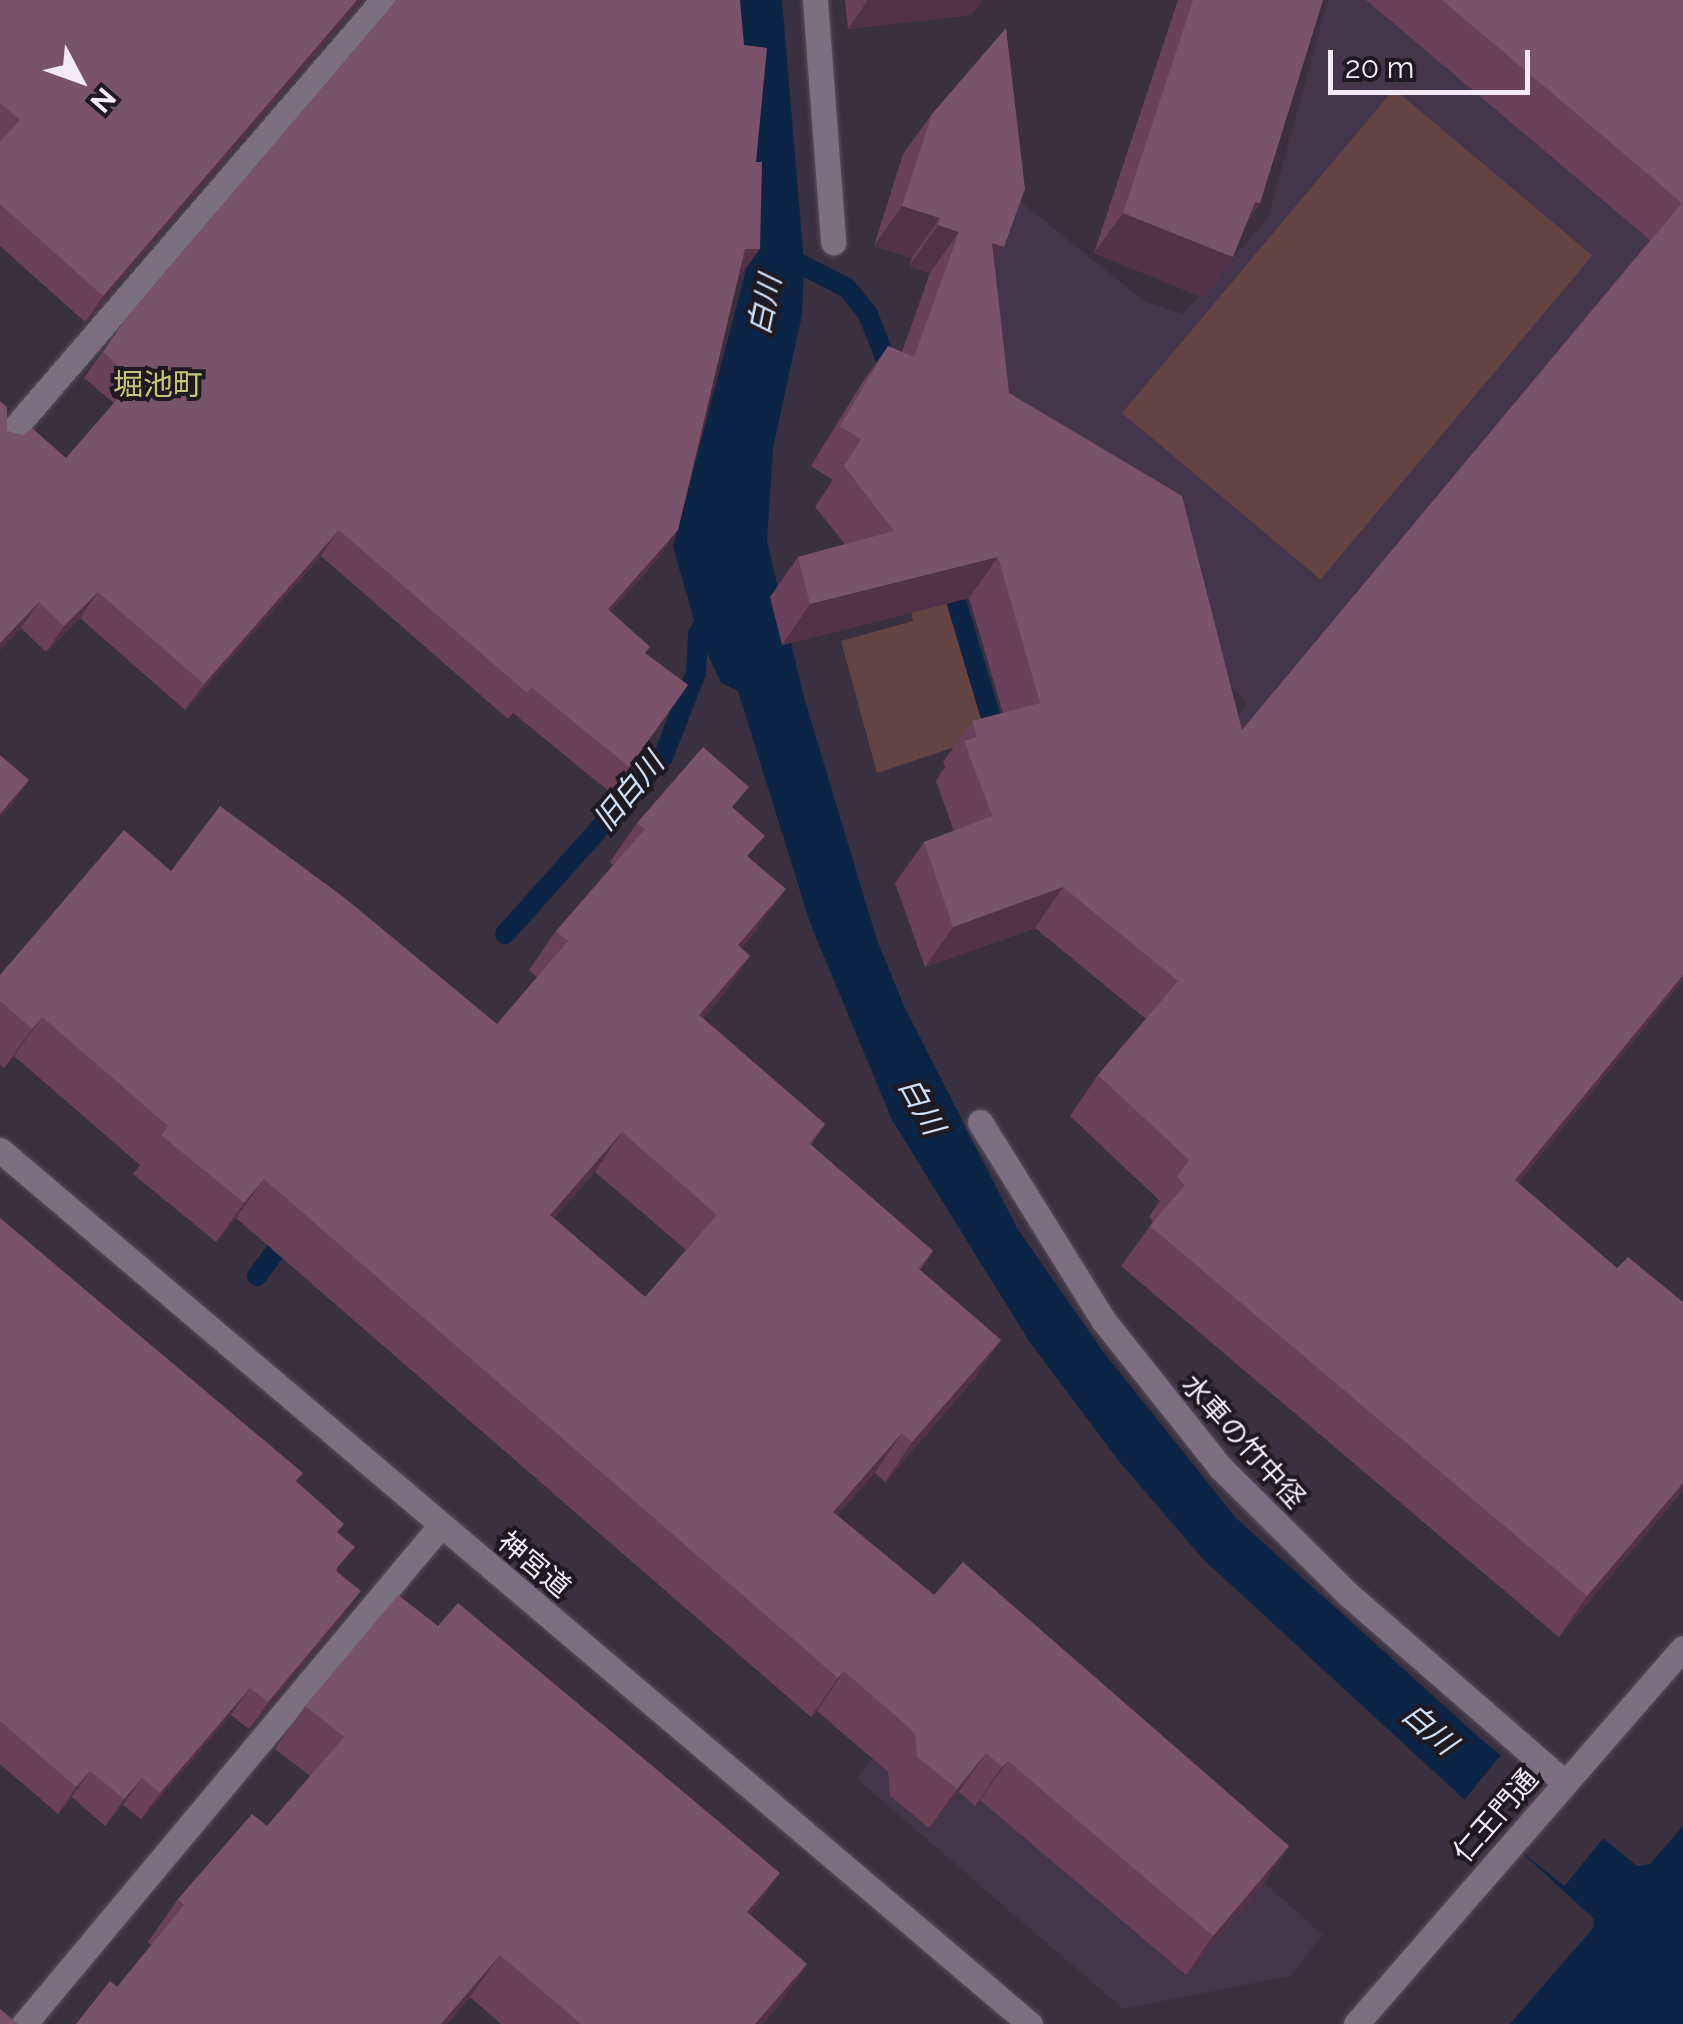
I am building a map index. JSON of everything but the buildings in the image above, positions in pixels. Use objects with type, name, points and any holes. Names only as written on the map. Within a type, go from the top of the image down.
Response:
[{"type":"street","points":[[0,445],[383,0]]},
{"type":"street","points":[[815,0],[832,242]]},
{"type":"street","name":"水車の竹中径","points":[[980,1122],[1104,1321],[1221,1468],[1325,1572],[1524,1747],[1562,1786]]},
{"type":"street","name":"神宮道","points":[[0,1150],[1030,2024]]},
{"type":"street","points":[[24,2024],[441,1526]]},
{"type":"street","name":"仁王門通","points":[[1356,2024],[1683,1648]]},
{"type":"shaded area","points":[[1328,0],[1683,0],[1683,441],[1188,773],[1248,704],[982,411],[963,328],[1011,194],[1144,301],[1183,314],[1268,218]]},
{"type":"shaded area","points":[[1394,89],[1592,255],[1321,580],[1122,413]]},
{"type":"shaded area","points":[[944,591],[988,736],[877,773],[841,641],[913,621],[909,598]]},
{"type":"shaded area","points":[[981,1634],[1323,1935],[1290,1976],[1123,2009],[856,1778]]},
{"type":"water","name":"白川","points":[[722,0],[782,0],[804,263],[802,315],[773,448],[767,541],[803,694],[877,940],[904,1006],[1017,1228],[1104,1353],[1236,1518],[1482,1740],[1637,1866],[1650,1864],[1683,1826],[1683,2024],[1510,2024],[1594,1927],[1593,1918],[1203,1559],[1118,1460],[1029,1341],[892,1120],[810,923],[738,691],[721,683],[698,634],[673,547],[745,274],[751,70]]},
{"type":"pier","points":[[1504,1751],[1607,1834],[1564,1886],[1462,1803]]},
{"type":"waterway","points":[[779,253],[847,288],[868,314],[892,376]]},
{"type":"waterway","points":[[949,577],[997,738]]},
{"type":"waterway","name":"旧白川","points":[[505,934],[663,757],[696,673],[698,634],[711,611]]},
{"type":"waterway","name":"旧白川","points":[[257,1276],[291,1230]]},
{"type":"district","name":"堀池町","points":[[158,385]]}]
